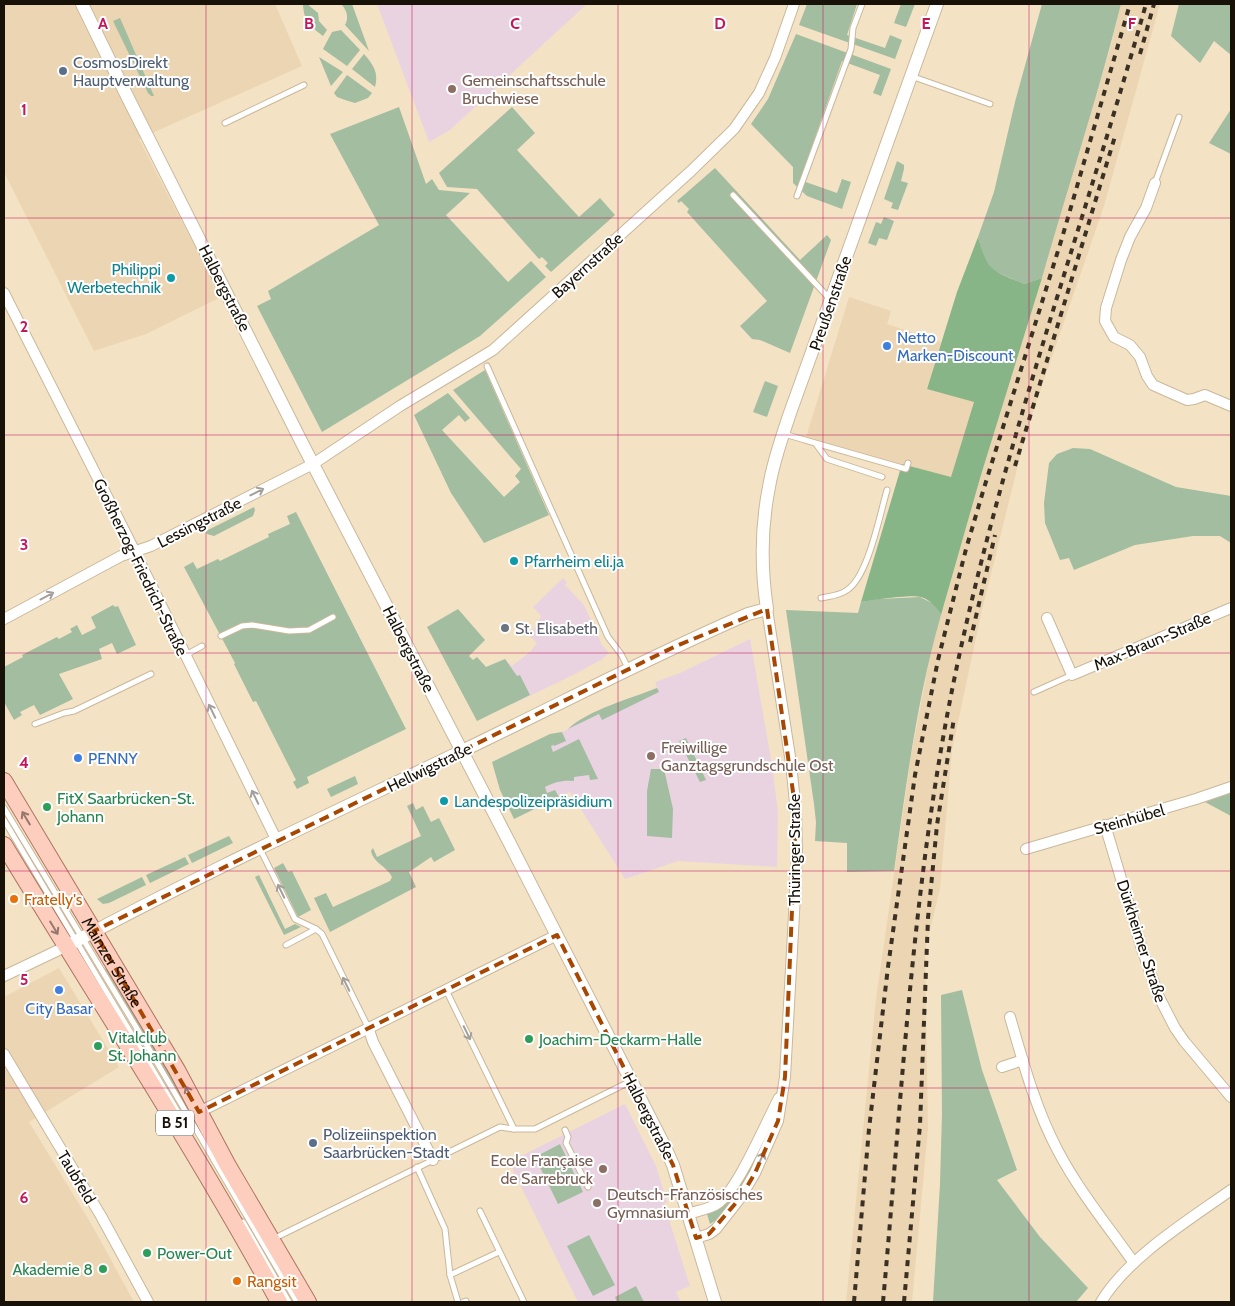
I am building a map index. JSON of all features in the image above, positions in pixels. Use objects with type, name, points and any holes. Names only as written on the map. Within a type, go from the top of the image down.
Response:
[{"type":"main road","name":"Mainzer Straße","points":[[4,781],[79,939],[119,1030],[261,1245],[308,1302]]},
{"type":"main road","name":"Mainzer Straße","points":[[4,845],[79,939],[172,1062],[227,1164],[261,1245],[279,1302]]},
{"type":"street","name":"Halbergstraße","points":[[82,4],[313,464],[557,935],[673,1165],[715,1302]]},
{"type":"street","name":"Bayernstraße","points":[[313,464],[400,406],[493,350],[698,164],[734,129],[759,93],[775,58],[794,4]]},
{"type":"street","name":"Preußenstraße","points":[[767,609],[762,547],[769,487],[783,434],[937,4]]},
{"type":"street","points":[[1155,183],[1146,208],[1130,237],[1121,260],[1106,308],[1105,321],[1114,337],[1130,345],[1140,357],[1147,376],[1153,385],[1187,400],[1205,395],[1231,406]]},
{"type":"street","name":"Großherzog-Friedrich-Straße","points":[[4,293],[277,841]]},
{"type":"street","name":"Lessingstraße","points":[[4,618],[121,556],[151,546],[313,464]]},
{"type":"street","name":"Max-Braun-Straße","points":[[1048,618],[1072,675],[1231,608]]},
{"type":"street","name":"Hellwigstraße","points":[[79,939],[260,848],[462,752],[628,669],[743,617],[767,609]]},
{"type":"street","name":"Thüringer Straße","points":[[696,1238],[709,1234],[716,1229],[741,1197],[755,1173],[778,1121],[785,1077],[797,852],[796,813],[767,609]]},
{"type":"street","name":"Steinhübel","points":[[1026,850],[1231,787]]},
{"type":"street","name":"Dürkheimer Straße","points":[[1105,825],[1150,976],[1159,997],[1184,1041],[1231,1097]]},
{"type":"street","points":[[199,1112],[557,935]]},
{"type":"street","points":[[4,976],[79,939]]},
{"type":"street","points":[[1010,1017],[1046,1126],[1058,1151],[1092,1206],[1134,1263]]},
{"type":"street","points":[[368,1027],[373,1042],[433,1160]]},
{"type":"street","name":"Taubfeld","points":[[4,1054],[101,1216],[148,1302]]},
{"type":"street","points":[[1002,1067],[1023,1060]]},
{"type":"street","name":"Thüringer Straße","points":[[688,1214],[716,1205],[726,1197],[744,1167],[782,1092]]},
{"type":"street","points":[[1102,1302],[1112,1286],[1134,1263],[1231,1190]]},
{"type":"lane","points":[[797,196],[851,49],[853,28],[862,4]]},
{"type":"lane","points":[[911,75],[990,104]]},
{"type":"lane","points":[[225,123],[304,85]]},
{"type":"lane","points":[[1155,183],[1178,116]]},
{"type":"lane","points":[[734,195],[831,300]]},
{"type":"lane","points":[[487,366],[608,637],[621,654],[628,669]]},
{"type":"lane","points":[[783,434],[906,469],[908,463]]},
{"type":"lane","points":[[816,444],[827,460],[882,476]]},
{"type":"lane","points":[[821,598],[837,595],[849,590],[860,576],[887,490]]},
{"type":"lane","points":[[222,636],[242,626],[289,631],[309,630],[333,617]]},
{"type":"lane","points":[[185,656],[202,646]]},
{"type":"lane","points":[[34,724],[74,711],[150,674]]},
{"type":"lane","name":"Max-Braun-Straße","points":[[1034,692],[1072,675]]},
{"type":"lane","points":[[4,808],[79,939]]},
{"type":"lane","points":[[4,820],[79,939]]},
{"type":"lane","points":[[260,848],[291,914],[299,922],[322,934],[368,1027]]},
{"type":"lane","points":[[286,945],[316,930]]},
{"type":"lane","points":[[446,989],[514,1129]]},
{"type":"lane","points":[[261,1245],[500,1126],[514,1129],[535,1129],[631,1081]]},
{"type":"lane","points":[[565,1130],[568,1137],[566,1143],[588,1187]]},
{"type":"lane","points":[[417,1168],[445,1228],[450,1275],[458,1302]]},
{"type":"lane","points":[[480,1211],[524,1302]]},
{"type":"lane","points":[[261,1245],[289,1302]]},
{"type":"lane","points":[[261,1245],[297,1302]]},
{"type":"lane","points":[[450,1275],[499,1252]]},
{"type":"highlighted area","points":[[767,609],[796,813],[785,1077],[778,1121],[755,1173],[741,1197],[709,1234],[696,1238],[673,1165],[557,935],[199,1112],[94,931],[676,646]]},
{"type":"shaded area","points":[[4,4],[275,4],[302,66],[139,139],[221,297],[146,334],[94,351],[4,172]]},
{"type":"shaded area","name":"Gemeinschaftsschule Bruchwiese","points":[[377,4],[587,4],[450,130],[429,142]]},
{"type":"shaded area","points":[[1121,4],[1160,4],[1104,206],[1027,429],[982,610],[952,750],[940,889],[925,950],[928,1129],[912,1302],[846,1302],[876,999],[911,756],[932,646],[981,475],[1110,49]]},
{"type":"shaded area","points":[[849,297],[891,311],[887,324],[941,342],[927,388],[974,402],[951,478],[902,464],[900,471],[804,444]]},
{"type":"shaded area","points":[[563,578],[567,582],[565,585],[584,605],[602,645],[609,653],[601,660],[575,674],[513,704],[505,659],[512,666],[531,651],[537,643],[530,636],[541,616],[533,607]]},
{"type":"shaded area","name":"Freiwillige Ganztagsgrundschule Ost","points":[[750,639],[772,765],[778,812],[777,867],[678,861],[625,879],[570,792],[520,816],[504,771],[565,739],[562,732],[577,721],[657,688],[655,682],[680,673]]},
{"type":"shaded area","points":[[59,968],[119,1067],[29,1122],[93,1227],[134,1302],[4,1302],[4,997]]},
{"type":"shaded area","name":"Deutsch-Französisches Gymnasium","points":[[625,1104],[656,1166],[667,1202],[664,1204],[690,1286],[676,1292],[681,1302],[578,1302],[509,1162]]},
{"type":"green space","points":[[303,4],[307,4],[318,13],[319,21],[327,30],[323,36],[308,23]]},
{"type":"green space","points":[[342,4],[352,4],[369,51],[345,25],[347,15]]},
{"type":"green space","points":[[807,4],[857,4],[847,35],[885,48],[890,35],[902,40],[895,59],[799,25]]},
{"type":"green space","points":[[901,4],[915,4],[906,27],[894,23]]},
{"type":"green space","points":[[1042,4],[1121,4],[1103,73],[1042,278],[1024,284],[992,270],[983,256],[978,237],[994,192],[1015,102]]},
{"type":"green space","points":[[1179,4],[1231,4],[1231,55],[1214,41],[1200,63],[1171,36]]},
{"type":"green space","points":[[120,18],[154,96],[148,93],[113,21]]},
{"type":"green space","points":[[341,30],[360,50],[347,66],[323,49],[332,32]]},
{"type":"green space","points":[[796,34],[891,69],[881,96],[873,93],[880,75],[842,61],[800,180],[837,193],[842,179],[851,182],[842,209],[807,196],[793,183],[793,167],[751,124],[768,99]]},
{"type":"green space","points":[[364,54],[374,69],[376,77],[375,87],[352,69]]},
{"type":"green space","points":[[319,57],[343,72],[331,86]]},
{"type":"green space","points":[[347,75],[372,93],[368,98],[355,103],[337,97],[334,93]]},
{"type":"green space","points":[[399,107],[426,184],[432,179],[439,190],[470,193],[446,215],[508,282],[531,261],[546,277],[480,336],[322,432],[257,306],[271,299],[268,291],[379,225],[330,134]]},
{"type":"green space","points":[[512,107],[535,133],[517,150],[579,217],[600,198],[615,215],[551,272],[545,266],[548,263],[542,257],[539,259],[477,189],[447,187],[439,173]]},
{"type":"green space","points":[[1231,109],[1231,154],[1209,143]]},
{"type":"green space","points":[[897,161],[904,165],[901,181],[908,183],[898,210],[891,208],[893,203],[884,199]]},
{"type":"green space","points":[[715,168],[800,260],[827,235],[831,240],[790,353],[760,340],[752,339],[740,326],[767,301],[687,212],[689,209],[681,201],[679,203],[677,201]]},
{"type":"green space","points":[[884,217],[894,221],[887,240],[879,238],[876,246],[868,243],[876,222],[881,224]]},
{"type":"green space","points":[[978,237],[985,258],[993,269],[1024,284],[1042,278],[981,475],[941,615],[928,600],[916,596],[861,602],[902,464],[951,477],[974,402],[927,389],[957,292]]},
{"type":"green space","points":[[485,370],[549,515],[484,543],[451,493],[414,415],[448,393],[470,418],[465,422],[459,415],[442,430],[504,497],[520,482],[515,476],[521,469],[453,390]]},
{"type":"green space","points":[[765,381],[778,386],[767,417],[753,412]]},
{"type":"green space","points":[[1073,448],[1090,449],[1176,487],[1231,496],[1231,543],[1220,536],[1193,536],[1135,545],[1074,570],[1069,558],[1060,560],[1045,523],[1044,503],[1049,463],[1057,454]]},
{"type":"green space","points":[[254,507],[253,516],[214,536],[207,534],[206,531]]},
{"type":"green space","points":[[296,512],[406,729],[307,777],[309,783],[297,789],[293,782],[296,780],[256,701],[253,702],[235,663],[184,567],[193,562],[197,569],[218,559],[220,561],[269,537],[268,534],[290,524],[287,516]]},
{"type":"green space","points":[[920,597],[934,604],[941,615],[919,710],[894,871],[847,872],[847,843],[815,841],[816,822],[814,804],[786,610],[858,613],[861,602],[878,599]]},
{"type":"green space","points":[[113,605],[115,607],[118,606],[136,645],[117,654],[112,643],[99,649],[102,659],[59,674],[73,699],[40,715],[34,705],[20,712],[22,715],[14,720],[4,702],[4,667],[23,657],[22,655],[57,637],[59,639],[72,632],[70,629],[77,625],[82,635],[96,628],[91,617]]},
{"type":"green space","points":[[458,609],[485,640],[469,656],[473,660],[477,657],[486,667],[505,659],[517,676],[520,675],[530,695],[477,721],[427,627]]},
{"type":"green space","points":[[657,688],[659,692],[602,720],[599,714],[568,729],[599,710]]},
{"type":"green space","points":[[562,732],[566,741],[551,746],[553,752],[579,739],[598,779],[590,780],[589,775],[574,777],[574,781],[562,781],[549,785],[545,787],[547,793],[555,790],[559,797],[514,819],[500,790],[492,762],[550,734]]},
{"type":"green space","points":[[686,738],[706,780],[700,782],[679,741]]},
{"type":"green space","points":[[651,769],[664,769],[673,809],[672,838],[647,836],[647,791]]},
{"type":"green space","points":[[355,776],[358,784],[331,797],[327,789]]},
{"type":"green space","points":[[1231,793],[1231,816],[1205,802]]},
{"type":"green space","points":[[413,803],[416,810],[423,806],[431,822],[439,818],[455,850],[434,862],[431,857],[409,872],[416,887],[330,932],[314,898],[326,893],[333,907],[390,881],[392,877],[390,873],[375,859],[371,851],[373,848],[377,857],[421,836],[407,806]]},
{"type":"green space","points":[[229,836],[233,843],[192,863],[188,855]]},
{"type":"green space","points":[[185,857],[189,864],[150,883],[146,875]]},
{"type":"green space","points":[[283,863],[288,872],[292,871],[311,910],[298,917],[274,868]]},
{"type":"green space","points":[[259,875],[285,929],[295,924],[301,927],[284,935],[255,877]]},
{"type":"green space","points":[[142,877],[146,885],[109,903],[103,904],[97,899]]},
{"type":"green space","points":[[108,967],[149,1033],[195,1122],[105,969]]},
{"type":"green space","points":[[962,990],[982,1070],[1017,1170],[997,1180],[1040,1237],[1088,1288],[1076,1302],[933,1302],[942,1114],[941,995]]},
{"type":"green space","points":[[775,1119],[756,1161],[739,1192],[730,1206],[710,1224],[707,1214],[723,1206],[735,1194]]},
{"type":"green space","points":[[560,1144],[583,1192],[558,1204],[535,1157]]},
{"type":"green space","points":[[589,1235],[615,1285],[593,1296],[567,1246]]},
{"type":"green space","points":[[636,1286],[644,1302],[617,1302],[615,1297]]},
{"type":"railway","points":[[854,1302],[869,1129],[888,967],[915,775],[938,660],[966,549],[1062,238],[1130,4]]},
{"type":"railway","points":[[883,1302],[911,976],[920,894],[944,732],[960,652],[979,570],[1024,407],[1146,4]]},
{"type":"railway","points":[[1140,54],[1154,4]]},
{"type":"railway","points":[[1015,466],[1116,133]]},
{"type":"railway","points":[[970,642],[995,535]]},
{"type":"railway","points":[[904,1302],[920,1125],[928,918],[937,825],[954,718]]},
{"type":"place","name":"CosmosDirekt Hauptverwaltung","points":[[63,71]]},
{"type":"place","name":"Gemeinschaftsschule Bruchwiese","points":[[452,89]]},
{"type":"place","name":"Philippi Werbetechnik","points":[[171,278]]},
{"type":"place","name":"Netto Marken-Discount","points":[[887,346]]},
{"type":"place","name":"Pfarrheim eli.ja","points":[[514,561]]},
{"type":"place","name":"St. Elisabeth","points":[[505,628]]},
{"type":"place","name":"Freiwillige Ganztagsgrundschule Ost","points":[[651,756]]},
{"type":"place","name":"PENNY","points":[[78,758]]},
{"type":"place","name":"Landespolizeipräsidium","points":[[444,801]]},
{"type":"place","name":"FitX Saarbrücken-St. Johann","points":[[47,807]]},
{"type":"place","name":"Fratelly's","points":[[14,899]]},
{"type":"place","name":"City Basar","points":[[59,990]]},
{"type":"place","name":"Joachim-Deckarm-Halle","points":[[529,1039]]},
{"type":"place","name":"Vitalclub St. Johann","points":[[98,1046]]},
{"type":"place","name":"Polizeiinspektion Saarbrücken-Stadt","points":[[313,1143]]},
{"type":"place","name":"Ecole Française de Sarrebruck","points":[[603,1169]]},
{"type":"place","name":"Deutsch-Französisches Gymnasium","points":[[597,1203]]},
{"type":"place","name":"Power-Out","points":[[147,1253]]},
{"type":"place","name":"Akademie 8","points":[[103,1269]]},
{"type":"place","name":"Rangsit","points":[[237,1281]]}]
